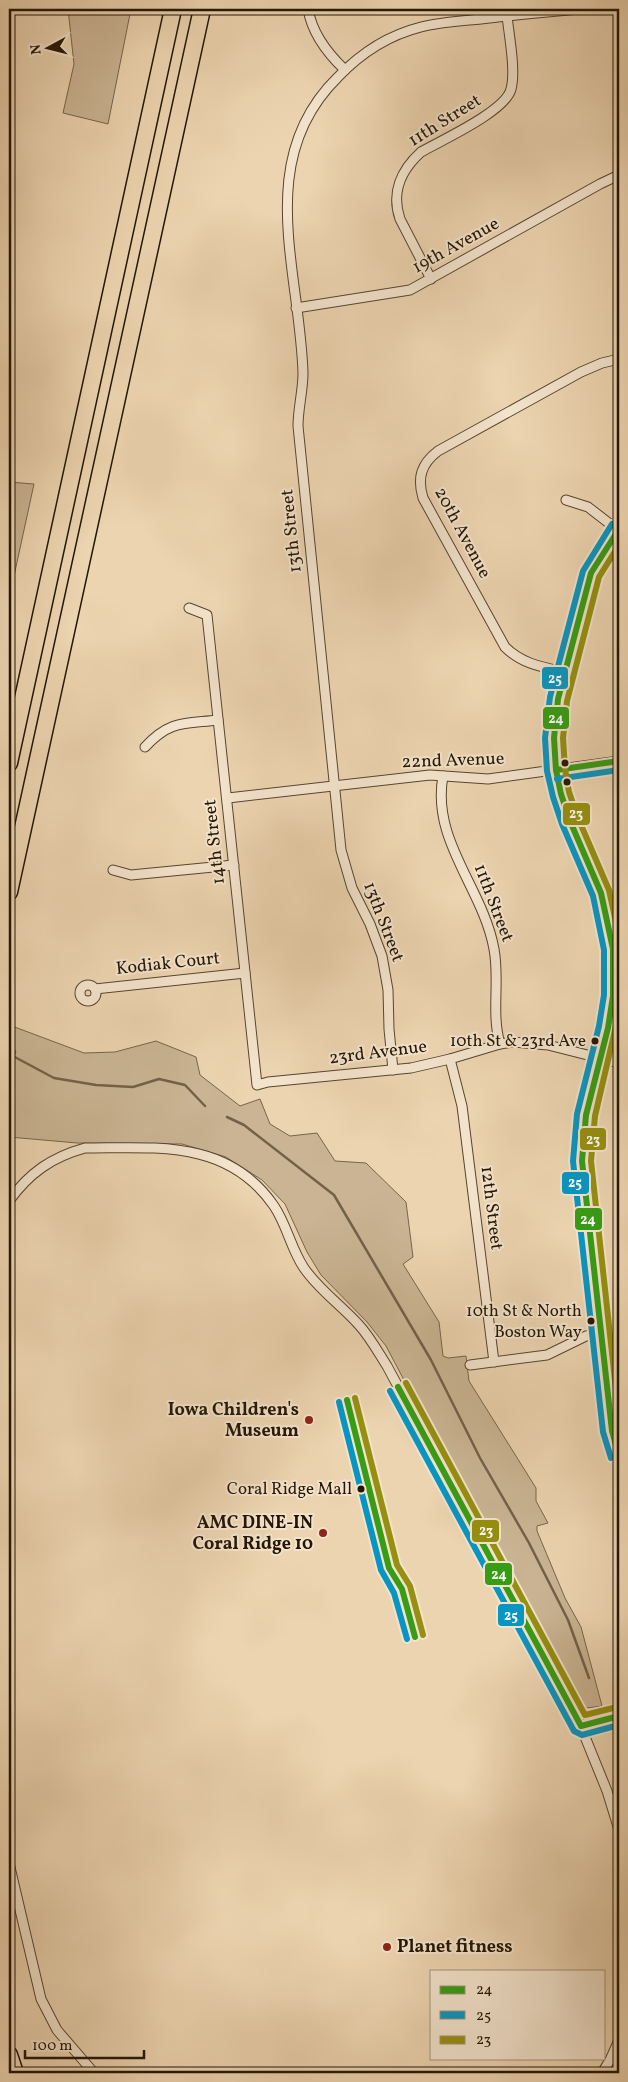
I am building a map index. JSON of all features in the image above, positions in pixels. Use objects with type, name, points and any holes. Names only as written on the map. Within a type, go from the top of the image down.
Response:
[{"type":"highway","points":[[9,763],[173,9]]},
{"type":"highway","points":[[9,892],[202,9]]},
{"type":"highway","points":[[9,2055],[15,2073]]},
{"type":"street","points":[[308,9],[313,28],[345,70]]},
{"type":"street","name":"13th Street","points":[[393,1070],[386,973],[376,940],[359,905],[346,871],[341,850],[298,426],[303,372],[287,216],[287,185],[290,166],[302,128],[311,111],[327,88],[345,70],[371,49],[403,33],[440,23],[579,9]]},
{"type":"street","name":"11th Street","points":[[431,279],[396,208],[398,187],[403,173],[421,152],[492,112],[508,97],[512,88],[512,73],[507,16]]},
{"type":"street","name":"19th Avenue","points":[[296,308],[397,294],[410,290],[619,175]]},
{"type":"street","name":"20th Avenue","points":[[565,672],[531,664],[514,656],[505,647],[423,498],[419,486],[420,472],[429,458],[438,451],[581,372],[602,363],[619,360]]},
{"type":"street","points":[[566,500],[588,507],[619,530],[591,573],[565,672],[555,719],[556,770],[568,816],[601,893],[610,931],[614,965],[613,996],[608,1028],[586,1115],[582,1161],[612,1431],[619,1456]]},
{"type":"street","name":"14th Street","points":[[189,608],[207,615],[228,798],[257,1085]]},
{"type":"street","points":[[145,747],[157,734],[171,726],[218,720]]},
{"type":"street","name":"22nd Avenue","points":[[228,798],[422,776],[488,779],[619,761]]},
{"type":"street","name":"11th Street","points":[[443,776],[440,802],[444,826],[484,914],[494,949],[498,985],[496,1026],[500,1044]]},
{"type":"street","points":[[113,870],[131,875],[234,865]]},
{"type":"street","name":"Kodiak Court","points":[[95,989],[245,973]]},
{"type":"street","name":"23rd Avenue","points":[[257,1085],[426,1065],[500,1044],[531,1042],[548,1044],[619,1063]]},
{"type":"street","name":"12th Street","points":[[450,1059],[462,1106],[494,1362]]},
{"type":"street","points":[[9,1201],[21,1184],[45,1164],[70,1152],[85,1148],[184,1150],[236,1169],[258,1186],[280,1215],[303,1266],[322,1290],[361,1326],[387,1366],[581,1726],[608,1790],[619,1830]]},
{"type":"street","points":[[470,1365],[547,1355],[586,1336],[619,1331]]},
{"type":"street","points":[[581,1726],[619,1716]]},
{"type":"street","points":[[9,1863],[41,1999],[57,2030],[94,2073]]},
{"type":"street","points":[[602,2073],[619,2040]]},
{"type":"shaded area","points":[[68,9],[131,9],[108,124],[63,113],[74,64]]},
{"type":"shaded area","points":[[9,482],[34,484],[9,599]]},
{"type":"shaded area","points":[[12,1026],[84,1053],[115,1052],[156,1041],[196,1057],[200,1075],[240,1106],[260,1099],[270,1124],[290,1136],[317,1133],[335,1161],[366,1163],[406,1202],[413,1257],[403,1264],[439,1322],[443,1356],[448,1358],[466,1356],[469,1381],[536,1488],[536,1501],[548,1523],[537,1526],[537,1531],[565,1598],[581,1627],[602,1706],[578,1709],[386,1346],[367,1322],[321,1275],[307,1252],[285,1204],[262,1180],[226,1157],[182,1144],[77,1143],[9,1137],[9,1074],[16,1051],[9,1047]]},
{"type":"waterway","points":[[11,1055],[54,1078],[96,1085],[133,1087],[159,1079],[185,1085],[205,1106]]},
{"type":"waterway","points":[[227,1117],[244,1125],[334,1195],[431,1360],[480,1458],[529,1543],[568,1620],[589,1678]]},
{"type":"transit line","name":"25","points":[[611,1458],[603,1432],[573,1161],[577,1114],[599,1026],[604,995],[604,950],[593,896],[562,824],[553,797],[547,771],[545,738],[550,697],[583,571],[612,524]]},
{"type":"transit line","name":"24","points":[[619,529],[591,573],[558,699],[554,738],[556,770],[561,794],[570,821],[601,893],[613,949],[613,996],[608,1028],[586,1115],[582,1161],[612,1431],[619,1456]]},
{"type":"transit line","name":"23","points":[[619,545],[599,577],[567,701],[563,738],[569,792],[609,890],[619,936]]},
{"type":"transit line","name":"24","points":[[556,770],[619,761]]},
{"type":"transit line","name":"25","points":[[557,779],[619,770]]},
{"type":"transit line","name":"23","points":[[619,1013],[595,1116],[591,1161],[619,1417]]},
{"type":"transit line","name":"23","points":[[406,1383],[585,1715],[617,1707]]},
{"type":"transit line","name":"24","points":[[398,1387],[581,1726],[619,1716]]},
{"type":"transit line","name":"25","points":[[390,1391],[574,1731],[582,1735],[619,1725]]},
{"type":"transit line","name":"23","points":[[355,1398],[397,1565],[410,1586],[423,1635]]},
{"type":"transit line","name":"24","points":[[347,1400],[389,1568],[402,1589],[415,1637]]},
{"type":"transit line","name":"25","points":[[339,1402],[381,1570],[394,1593],[407,1639]]},
{"type":"place","name":"10th St & 23rd Ave","points":[[595,1041]]},
{"type":"place","name":"10th St & North Boston Way","points":[[591,1321]]},
{"type":"place","name":"Iowa Children's Museum","points":[[309,1420]]},
{"type":"place","name":"Coral Ridge Mall","points":[[361,1489]]},
{"type":"place","name":"AMC DINE-IN Coral Ridge 10","points":[[323,1533]]},
{"type":"place","name":"Planet fitness","points":[[387,1947]]}]
